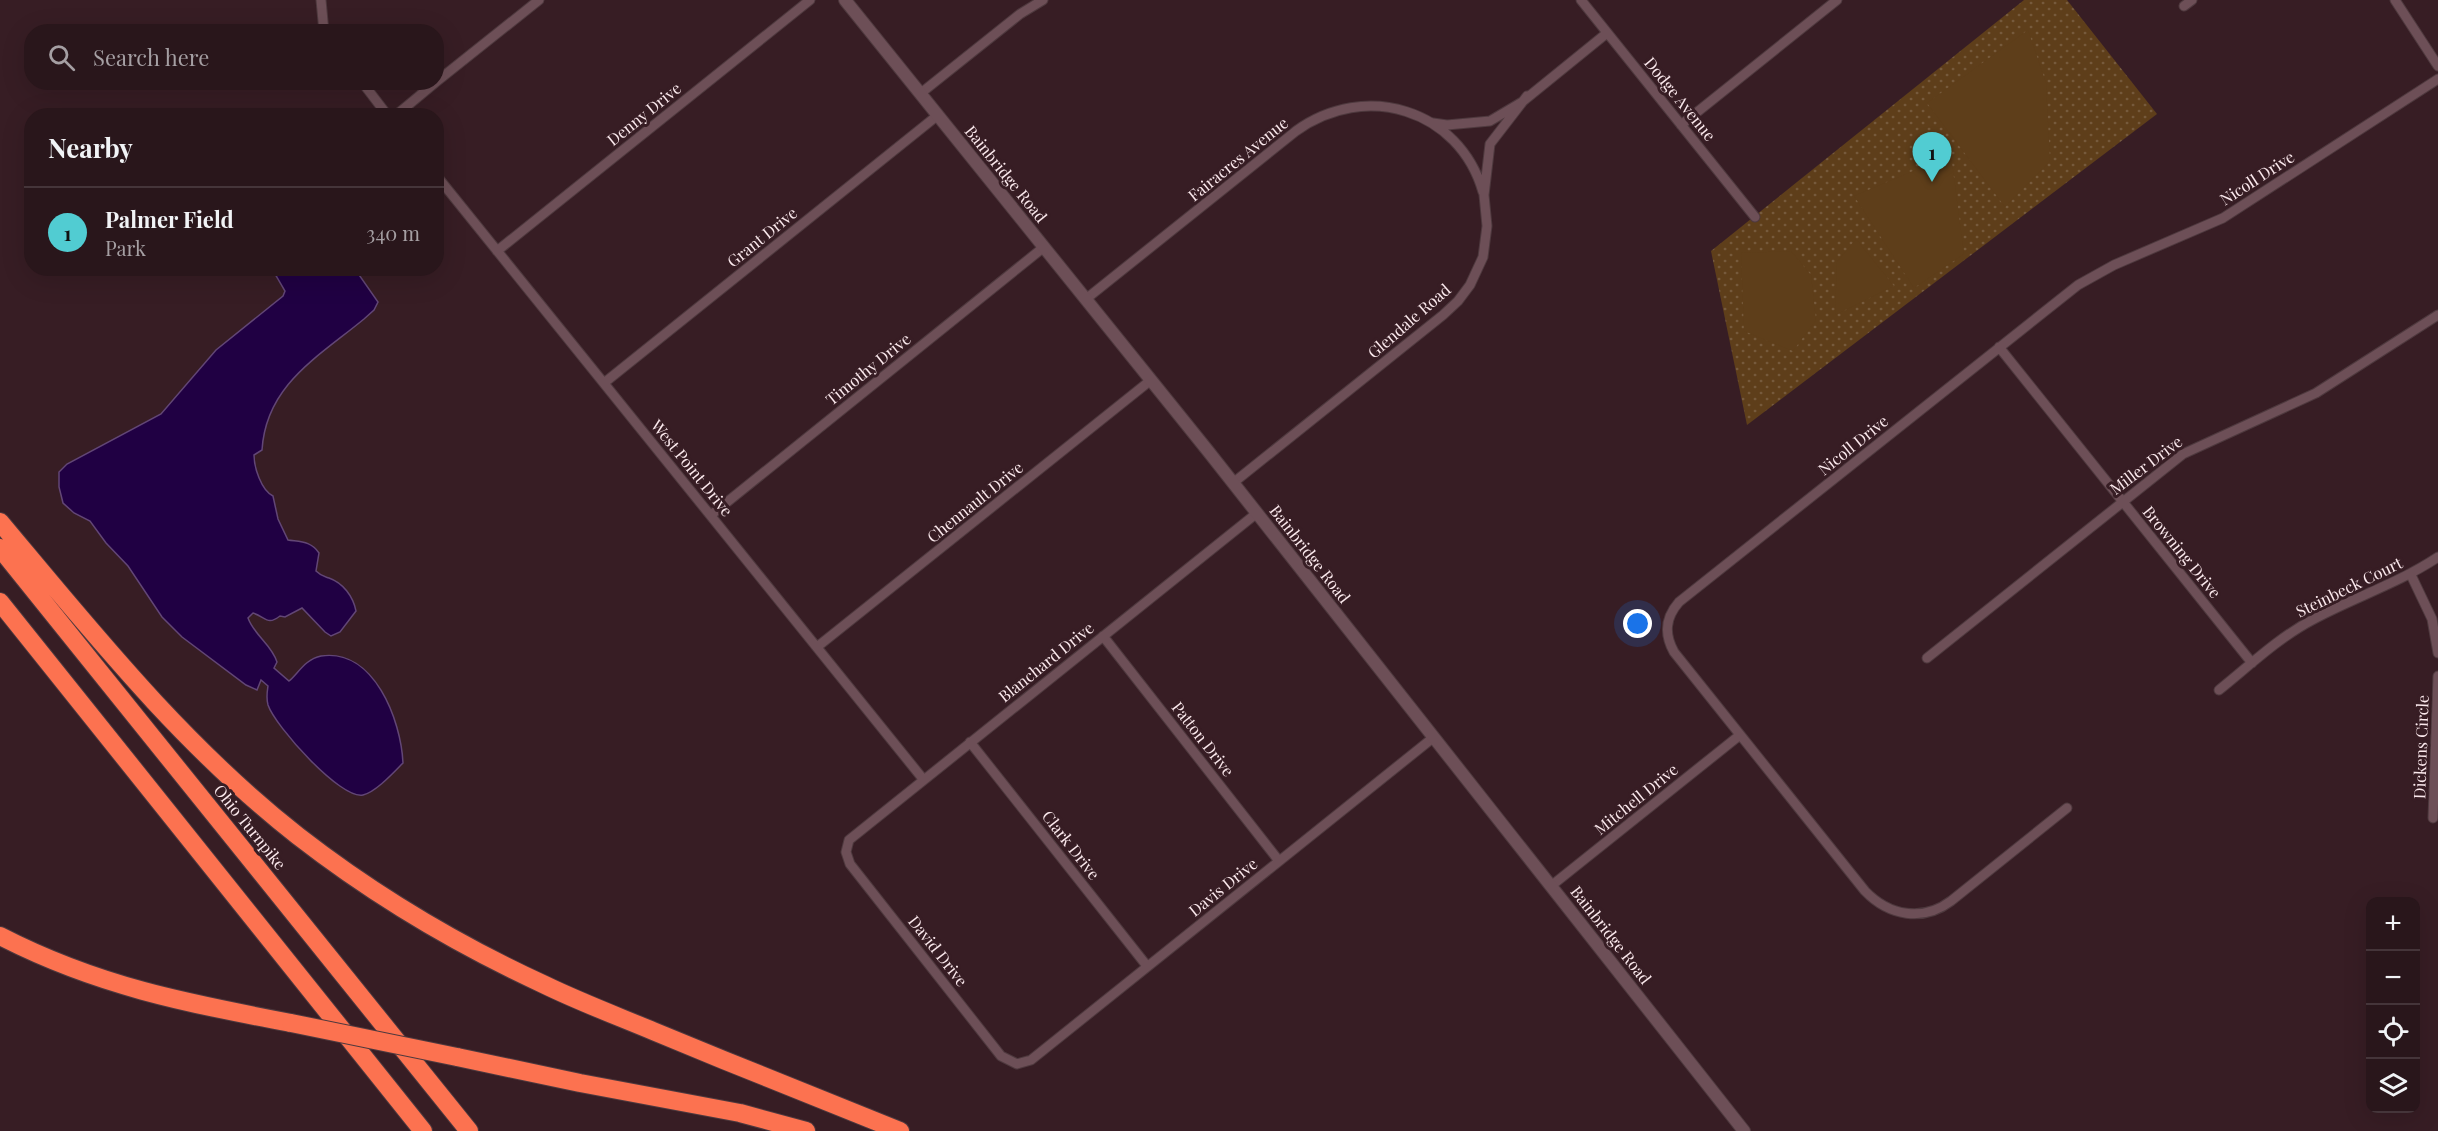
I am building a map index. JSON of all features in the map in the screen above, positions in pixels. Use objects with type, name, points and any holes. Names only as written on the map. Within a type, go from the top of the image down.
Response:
[{"type":"highway","points":[[0,522],[174,724],[236,784],[270,813],[356,878],[447,935],[547,987],[755,1074],[900,1131]]},
{"type":"highway","name":"Ohio Turnpike","points":[[0,548],[469,1131]]},
{"type":"highway","points":[[0,602],[423,1131]]},
{"type":"highway","points":[[0,936],[45,958],[132,990],[176,1001],[740,1113],[806,1131]]},
{"type":"street","points":[[321,0],[323,24]]},
{"type":"street","points":[[444,76],[539,0]]},
{"type":"street","name":"Denny Drive","points":[[497,251],[810,0]]},
{"type":"street","name":"Bainbridge Road","points":[[845,0],[1257,513],[1744,1131]]},
{"type":"street","points":[[921,93],[1020,14],[1043,0]]},
{"type":"street","name":"Dodge Avenue","points":[[1581,0],[1755,217]]},
{"type":"street","points":[[1681,125],[1837,0]]},
{"type":"street","points":[[2395,0],[2438,66]]},
{"type":"street","name":"Fairacres Avenue","points":[[1431,123],[1447,125],[1490,121],[1527,96],[1607,33]]},
{"type":"street","name":"Nicoll Drive","points":[[2067,808],[1938,909],[1917,914],[1896,912],[1873,899],[1671,647],[1666,635],[1666,626],[1673,609],[2078,285],[2114,266],[2223,218],[2438,79]]},
{"type":"street","points":[[368,90],[382,108]]},
{"type":"street","points":[[405,108],[426,90]]},
{"type":"street","name":"Glendale Road","points":[[1233,483],[1458,301],[1475,275],[1485,247],[1487,216],[1484,195],[1490,144],[1527,96]]},
{"type":"street","name":"Fairacres Avenue","points":[[1086,299],[1313,120],[1342,109],[1372,106],[1403,110],[1431,123],[1462,150],[1478,176],[1484,195]]},
{"type":"street","name":"Grant Drive","points":[[604,383],[938,115]]},
{"type":"street","name":"West Point Drive","points":[[444,185],[924,779]]},
{"type":"street","name":"Timothy Drive","points":[[711,515],[1044,247]]},
{"type":"street","name":"Miller Drive","points":[[1927,658],[2183,454],[2316,393],[2438,315]]},
{"type":"street","name":"Browning Drive","points":[[1999,347],[2252,663]]},
{"type":"street","name":"Chennault Drive","points":[[817,647],[1151,380]]},
{"type":"street","name":"Blanchard Drive","points":[[854,834],[1257,513]]},
{"type":"street","name":"Steinbeck Court","points":[[2219,690],[2278,642],[2315,619],[2410,574],[2438,557]]},
{"type":"street","points":[[2410,574],[2432,619],[2438,653]]},
{"type":"street","name":"Patton Drive","points":[[1103,636],[1280,861]]},
{"type":"street","name":"Dickens Circle","points":[[2433,818],[2438,676]]},
{"type":"street","name":"Mitchell Drive","points":[[1551,886],[1740,735]]},
{"type":"street","name":"Davis Drive","points":[[1031,1059],[1434,737]]},
{"type":"street","name":"Clark Drive","points":[[970,742],[1147,966]]},
{"type":"street","name":"David Drive","points":[[854,834],[846,847],[850,864],[1005,1060],[1012,1063],[1025,1063],[1031,1059]]},
{"type":"shaded area","points":[[2024,0],[2067,0],[2157,114],[1747,425],[1711,251]]},
{"type":"shaded area","points":[[2028,30],[2046,83],[2050,161],[2005,207],[1927,103]]},
{"type":"shaded area","points":[[1951,155],[1964,254],[1914,288],[1854,196]]},
{"type":"shaded area","points":[[1856,239],[1894,286],[1835,315],[1837,262]]},
{"type":"shaded area","points":[[1791,251],[1811,275],[1816,320],[1793,351],[1744,331],[1741,253]]},
{"type":"shaded area","points":[[276,276],[360,276],[378,302],[374,310],[297,374],[284,390],[273,407],[266,427],[262,450],[254,455],[259,478],[265,489],[273,496],[278,519],[288,540],[305,543],[316,549],[319,553],[316,571],[343,587],[350,595],[356,611],[340,632],[331,636],[302,608],[285,617],[280,616],[272,620],[266,620],[253,613],[248,618],[254,630],[275,656],[277,662],[274,668],[289,681],[315,658],[340,657],[356,663],[370,675],[381,690],[397,727],[403,763],[379,786],[363,795],[340,786],[295,744],[268,705],[268,686],[261,680],[257,690],[246,685],[182,637],[162,617],[128,566],[106,543],[90,521],[74,513],[63,503],[59,487],[59,472],[67,464],[161,414],[216,350],[283,296],[285,291]]},
{"type":"place","name":"Palmer Field","points":[[1932,182]]}]
